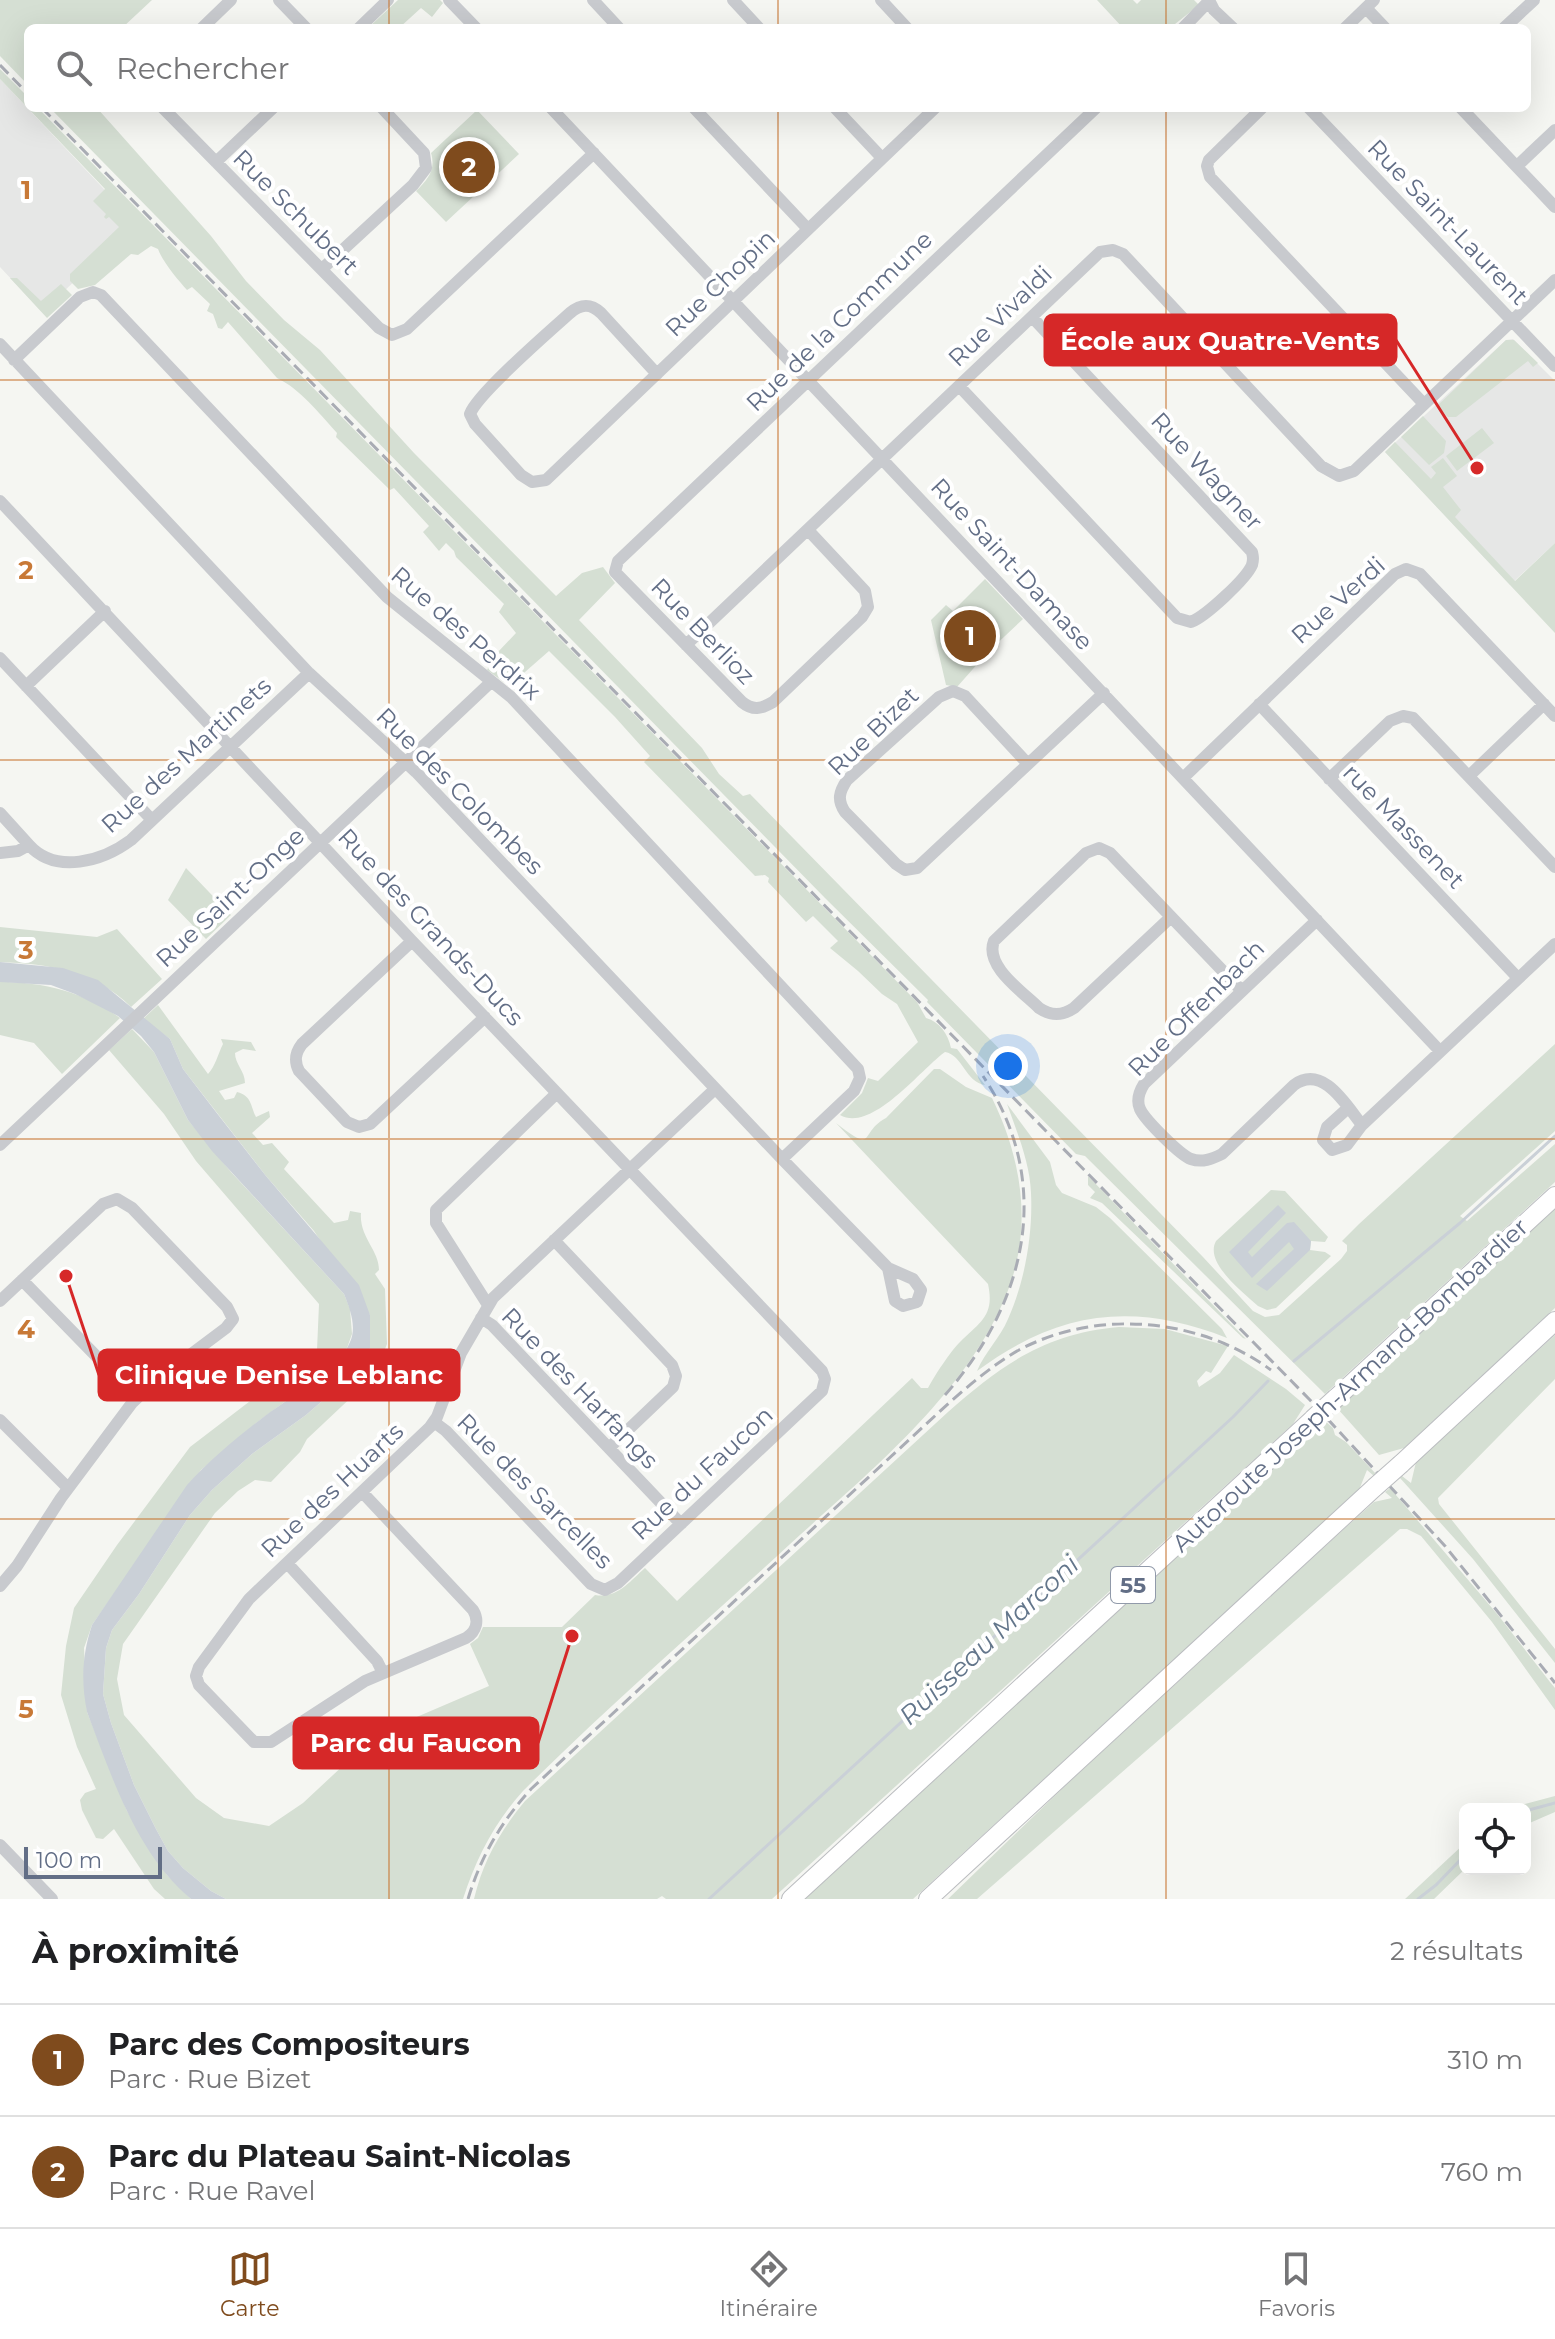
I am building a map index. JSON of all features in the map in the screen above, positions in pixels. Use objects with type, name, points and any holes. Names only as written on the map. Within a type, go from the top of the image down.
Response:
[{"type":"highway","name":"Autoroute Joseph-Armand-Bombardier","points":[[791,1899],[1555,1196]]},
{"type":"highway","points":[[928,1899],[1555,1321]]},
{"type":"street","points":[[206,24],[231,0]]},
{"type":"street","points":[[279,0],[302,24]]},
{"type":"street","points":[[363,24],[388,0]]},
{"type":"street","points":[[449,0],[472,24]]},
{"type":"street","points":[[593,0],[615,24]]},
{"type":"street","points":[[733,0],[755,24]]},
{"type":"street","points":[[881,0],[903,24]]},
{"type":"street","points":[[1187,24],[1210,0],[1229,24]]},
{"type":"street","points":[[1508,24],[1534,0]]},
{"type":"street","points":[[1349,24],[1370,4],[1382,24]]},
{"type":"street","name":"Rue Schubert","points":[[167,112],[379,328],[392,335],[403,332],[594,153]]},
{"type":"street","points":[[216,162],[269,112]]},
{"type":"street","points":[[322,269],[413,185],[426,168],[424,153],[386,112]]},
{"type":"street","name":"Rue Saint-Damase","points":[[555,112],[1439,1050]]},
{"type":"street","points":[[698,112],[808,229]]},
{"type":"street","points":[[839,112],[882,158]]},
{"type":"street","name":"Rue Chopin","points":[[657,374],[595,307],[580,306],[470,414],[475,424],[521,475],[532,482],[546,480],[657,374],[733,300],[931,112]]},
{"type":"street","name":"Rue de la Commune","points":[[614,567],[1092,112]]},
{"type":"street","points":[[1258,112],[1209,160],[1210,177],[1424,404],[1555,280]]},
{"type":"street","name":"Rue Saint-Laurent","points":[[1313,112],[1555,366]]},
{"type":"street","points":[[1465,112],[1555,207]]},
{"type":"street","points":[[1517,166],[1555,130]]},
{"type":"street","name":"Rue Vivaldi","points":[[686,645],[1100,252],[1120,252],[1321,466],[1332,474],[1342,476],[1354,471],[1424,404]]},
{"type":"street","name":"Rue des Perdrix","points":[[14,360],[80,297],[93,292],[101,295],[387,597],[511,697],[858,1069],[860,1078],[854,1091],[782,1159]]},
{"type":"street","name":"Rue Wagner","points":[[959,386],[1177,618],[1191,622],[1203,615],[1247,573],[1253,561],[1252,552],[1032,317]]},
{"type":"street","name":"Rue des Colombes","points":[[0,344],[309,673],[407,763],[888,1268]]},
{"type":"street","name":"Rue des Grands-Ducs","points":[[0,501],[412,941],[822,1371],[825,1384]]},
{"type":"street","name":"Rue Berlioz","points":[[614,567],[616,575],[745,705],[756,709],[773,702],[862,617],[868,607],[865,591],[808,530]]},
{"type":"street","name":"Rue Verdi","points":[[1183,778],[1395,574],[1406,569],[1420,574],[1555,716]]},
{"type":"street","points":[[26,686],[105,611]]},
{"type":"street","points":[[0,658],[152,820]]},
{"type":"street","name":"Rue des Martinets","points":[[29,845],[46,859],[63,862],[89,860],[120,848],[309,673]]},
{"type":"street","name":"Rue Saint-Onge","points":[[0,1145],[491,682]]},
{"type":"street","name":"Rue Bizet","points":[[1028,764],[969,700],[953,691],[939,697],[847,780],[840,792],[840,803],[896,864],[905,870],[913,870],[921,866],[1104,693]]},
{"type":"street","name":"rue Massenet","points":[[1259,704],[1518,978]]},
{"type":"street","points":[[1469,776],[1544,704]]},
{"type":"street","points":[[1329,779],[1390,721],[1403,716],[1418,722],[1555,867]]},
{"type":"street","points":[[0,813],[29,845],[18,851],[0,853]]},
{"type":"street","points":[[1171,917],[1074,1008],[1061,1014],[1039,1008],[993,960],[994,941],[1093,849],[1099,848],[1110,853],[1242,991]]},
{"type":"street","name":"Rue Offenbach","points":[[1317,920],[1144,1084],[1138,1099],[1143,1114],[1183,1155],[1203,1160],[1222,1154],[1304,1079],[1322,1080],[1362,1125]]},
{"type":"street","points":[[412,941],[302,1044],[296,1054],[299,1071],[347,1122],[359,1127],[370,1124],[485,1017]]},
{"type":"street","points":[[1348,1108],[1327,1127],[1323,1135],[1326,1145],[1332,1150],[1343,1148],[1362,1125],[1439,1050],[1555,944]]},
{"type":"street","name":"Rue des Huarts","points":[[383,1673],[365,1681],[276,1739],[262,1744],[247,1737],[202,1688],[196,1676],[245,1603],[434,1422],[461,1353],[488,1305],[715,1089]]},
{"type":"street","name":"Rue des Harfangs","points":[[488,1305],[436,1223],[436,1210],[557,1093]]},
{"type":"street","points":[[0,1301],[103,1204],[117,1199],[132,1208],[227,1307],[233,1319],[229,1326],[137,1398],[68,1488],[17,1566],[0,1586]]},
{"type":"street","points":[[554,1240],[672,1365],[675,1372],[673,1387],[609,1448]]},
{"type":"street","points":[[22,1280],[137,1398]]},
{"type":"street","name":"Rue des Harfangs","points":[[481,1318],[492,1325],[681,1524]]},
{"type":"street","name":"Rue du Faucon","points":[[605,1590],[618,1583],[822,1391],[825,1384]]},
{"type":"street","name":"Rue des Sarcelles","points":[[434,1422],[591,1584],[605,1590]]},
{"type":"street","points":[[3,1430],[68,1488]]},
{"type":"street","points":[[287,1563],[377,1661],[383,1673],[466,1638],[473,1632],[476,1617],[473,1610],[362,1492]]},
{"type":"street","points":[[0,1845],[52,1899]]},
{"type":"shaded area","points":[[0,0],[152,0],[126,24],[24,24],[24,81],[0,56]]},
{"type":"shaded area","points":[[398,0],[440,0],[443,3],[432,17],[421,8],[403,24],[372,24]]},
{"type":"shaded area","points":[[1097,0],[1133,0],[1137,4],[1141,0],[1194,0],[1199,5],[1175,24],[1119,24]]},
{"type":"shaded area","points":[[0,69],[24,93],[24,104],[0,79]]},
{"type":"shaded area","points":[[0,79],[24,104],[24,112],[31,112],[136,223],[42,312],[0,267]]},
{"type":"shaded area","points":[[32,112],[42,112],[917,1002],[926,1018],[943,1029],[951,1048],[957,1049],[985,1085],[973,1079],[956,1058],[945,1052],[881,1108],[853,1118],[840,1115],[862,1093],[868,1078],[878,1081],[918,1042],[897,1004],[830,948],[838,941],[813,916],[806,922],[768,882],[769,878],[765,875],[755,876],[644,762],[650,756],[549,651],[509,686],[487,670],[497,653],[516,633],[499,612],[504,604],[446,543],[439,551],[423,532],[429,526],[394,488],[390,490],[336,437],[337,433],[316,409],[277,378],[228,322],[222,329],[218,328],[213,314],[207,311],[210,304],[192,287],[187,290],[158,249],[151,246],[138,255],[131,254],[95,285],[78,289],[70,281],[70,274],[119,227],[109,217],[104,217],[106,214],[93,201],[105,189]]},
{"type":"shaded area","points":[[54,112],[101,112],[211,236],[246,281],[284,320],[320,350],[414,453],[556,596],[582,573],[603,567],[615,583],[579,620],[702,748],[719,774],[743,796],[750,794],[1253,1311],[1265,1317],[1279,1315],[1341,1259],[1347,1251],[1347,1245],[1342,1241],[1359,1224],[1555,1044],[1555,1131],[1460,1216],[1467,1221],[1555,1144],[1555,1182],[1325,1394],[1085,1156],[1076,1154]]},
{"type":"shaded area","points":[[475,112],[479,112],[519,154],[446,222],[416,191],[430,174],[431,153]]},
{"type":"shaded area","points":[[10,278],[17,278],[41,301],[61,284],[72,295],[47,318]]},
{"type":"shaded area","points":[[1513,339],[1555,381],[1555,543],[1510,585],[1385,452],[1506,340]]},
{"type":"shaded area","points":[[1506,340],[1514,340],[1538,363],[1533,367],[1528,361],[1456,417],[1448,417],[1437,406]]},
{"type":"shaded area","points":[[1423,416],[1446,441],[1444,453],[1429,465],[1401,437]]},
{"type":"shaded area","points":[[1482,428],[1494,443],[1457,471],[1446,456]]},
{"type":"shaded area","points":[[1395,442],[1431,479],[1436,473],[1431,467],[1443,458],[1457,476],[1443,487],[1461,510],[1455,517],[1515,581],[1555,543],[1555,633],[1385,452]]},
{"type":"shaded area","points":[[985,579],[1023,619],[957,687],[946,685],[931,620],[946,605],[953,611]]},
{"type":"shaded area","points":[[186,868],[231,915],[206,939],[168,900]]},
{"type":"shaded area","points":[[0,927],[97,937],[117,929],[162,979],[131,1007],[87,977],[54,968],[0,962]]},
{"type":"shaded area","points":[[0,962],[63,968],[98,980],[170,1039],[183,1069],[216,1112],[359,1285],[370,1315],[370,1348],[359,1369],[212,1490],[190,1515],[112,1630],[106,1648],[103,1694],[134,1785],[168,1851],[183,1868],[226,1899],[191,1899],[155,1860],[141,1837],[116,1788],[87,1712],[83,1679],[86,1647],[92,1625],[187,1485],[242,1434],[335,1362],[350,1342],[352,1318],[344,1294],[212,1151],[188,1120],[154,1052],[141,1036],[118,1016],[75,994],[51,985],[0,982]]},
{"type":"shaded area","points":[[0,982],[63,990],[92,1001],[120,1018],[62,1074],[34,1043],[0,1035]]},
{"type":"shaded area","points":[[158,1005],[208,1074],[223,1044],[221,1039],[251,1042],[256,1051],[243,1049],[235,1053],[245,1083],[219,1091],[225,1100],[234,1098],[237,1092],[245,1096],[256,1117],[269,1111],[270,1117],[252,1133],[263,1145],[272,1143],[289,1162],[284,1169],[334,1223],[348,1220],[350,1211],[361,1213],[363,1229],[378,1263],[379,1270],[375,1274],[385,1289],[387,1344],[375,1375],[307,1439],[300,1452],[271,1482],[255,1480],[215,1513],[123,1644],[117,1679],[124,1715],[196,1798],[224,1818],[269,1826],[303,1803],[377,1734],[489,1686],[470,1644],[478,1638],[483,1627],[562,1627],[595,1595],[617,1592],[645,1568],[677,1601],[912,1378],[921,1388],[928,1388],[960,1342],[984,1318],[989,1304],[988,1284],[836,1123],[857,1138],[866,1138],[934,1069],[940,1069],[966,1087],[992,1098],[1010,1143],[1022,1214],[1017,1262],[993,1323],[971,1360],[915,1427],[884,1458],[621,1697],[523,1791],[487,1842],[463,1899],[226,1899],[183,1868],[168,1851],[134,1785],[111,1723],[103,1694],[106,1648],[112,1630],[190,1515],[252,1454],[306,1415],[359,1369],[370,1348],[370,1315],[314,1231],[266,1176],[183,1069],[170,1039],[143,1019]]},
{"type":"shaded area","points":[[132,1029],[154,1052],[188,1120],[231,1172],[344,1294],[350,1309],[352,1334],[347,1348],[324,1373],[260,1420],[201,1470],[92,1625],[84,1648],[87,1712],[127,1811],[167,1875],[191,1899],[165,1899],[154,1889],[114,1829],[103,1839],[96,1838],[82,1810],[80,1800],[85,1793],[96,1789],[77,1747],[61,1695],[74,1608],[190,1447],[317,1350],[319,1304],[196,1161],[164,1114],[109,1050]]},
{"type":"shaded area","points":[[1007,1104],[1050,1162],[1056,1185],[1062,1193],[1096,1207],[1110,1218],[1222,1329],[1227,1338],[1160,1319],[1128,1316],[1097,1318],[1067,1324],[1037,1335],[977,1371],[1005,1326],[1014,1304],[1029,1241],[1030,1182]]},
{"type":"shaded area","points":[[1088,1176],[1246,1339],[1102,1203],[1090,1198],[1095,1192],[1088,1185]]},
{"type":"shaded area","points":[[1271,1190],[1285,1191],[1328,1237],[1325,1242],[1311,1241],[1310,1250],[1331,1256],[1276,1308],[1267,1310],[1258,1306],[1227,1276],[1215,1258],[1214,1250],[1216,1241]]},
{"type":"shaded area","points":[[1278,1205],[1286,1213],[1248,1252],[1252,1257],[1287,1223],[1294,1222],[1311,1241],[1310,1250],[1267,1291],[1256,1284],[1294,1249],[1289,1242],[1252,1278],[1229,1252]]},
{"type":"shaded area","points":[[1555,1205],[1555,1308],[1404,1448],[1379,1455],[1337,1408]]},
{"type":"shaded area","points":[[1119,1327],[1165,1329],[1228,1346],[1211,1373],[1206,1371],[1197,1381],[1199,1387],[1220,1373],[1234,1355],[1305,1405],[1293,1424],[772,1899],[666,1899],[662,1896],[657,1899],[474,1899],[494,1847],[525,1801],[948,1412],[987,1380],[1026,1354],[1069,1336]]},
{"type":"shaded area","points":[[1555,1335],[1555,1379],[1438,1498],[1439,1504],[1555,1649],[1555,1663],[1473,1559],[1400,1478],[1402,1476],[1411,1483],[1416,1462]]},
{"type":"shaded area","points":[[1324,1420],[1333,1428],[1335,1435],[1346,1442],[1376,1474],[1374,1476],[1367,1470],[1359,1490],[913,1899],[802,1899]]},
{"type":"shaded area","points":[[1390,1488],[1498,1615],[1555,1688],[1555,1710],[1492,1622],[1421,1536],[1400,1529],[977,1899],[948,1899],[1067,1784],[1344,1529],[1374,1502],[1392,1498],[1385,1492]]},
{"type":"shaded area","points":[[1555,1796],[1555,1812],[1531,1822],[1529,1803]]},
{"type":"shaded area","points":[[1459,1849],[1459,1875],[1434,1899],[1405,1899]]},
{"type":"waterway","name":"Ruisseau Marconi","points":[[1294,1361],[1460,1223],[1555,1136]]},
{"type":"waterway","name":"Ruisseau Marconi","points":[[709,1899],[1233,1417],[1268,1381]]},
{"type":"waterway","points":[[1531,1809],[1555,1803]]},
{"type":"waterway","points":[[1418,1899],[1459,1861]]},
{"type":"railway","points":[[0,65],[24,90]]},
{"type":"railway","points":[[46,112],[1310,1400],[1445,1546],[1555,1683]]},
{"type":"railway","points":[[945,1395],[973,1359],[995,1322],[1012,1282],[1021,1242],[1024,1200],[1019,1158],[1005,1117],[983,1076]]},
{"type":"railway","points":[[468,1899],[493,1840],[531,1789],[950,1402],[1001,1361],[1050,1337],[1082,1328],[1115,1324],[1148,1325],[1213,1339],[1243,1352],[1271,1370]]},
{"type":"place","name":"Parc du Plateau Saint-Nicolas","points":[[469,167]]},
{"type":"place","name":"École aux Quatre-Vents","points":[[1477,468]]},
{"type":"place","name":"Parc des Compositeurs","points":[[970,636]]},
{"type":"place","name":"Clinique Denise Leblanc","points":[[66,1276]]},
{"type":"place","name":"Parc du Faucon","points":[[572,1636]]}]
